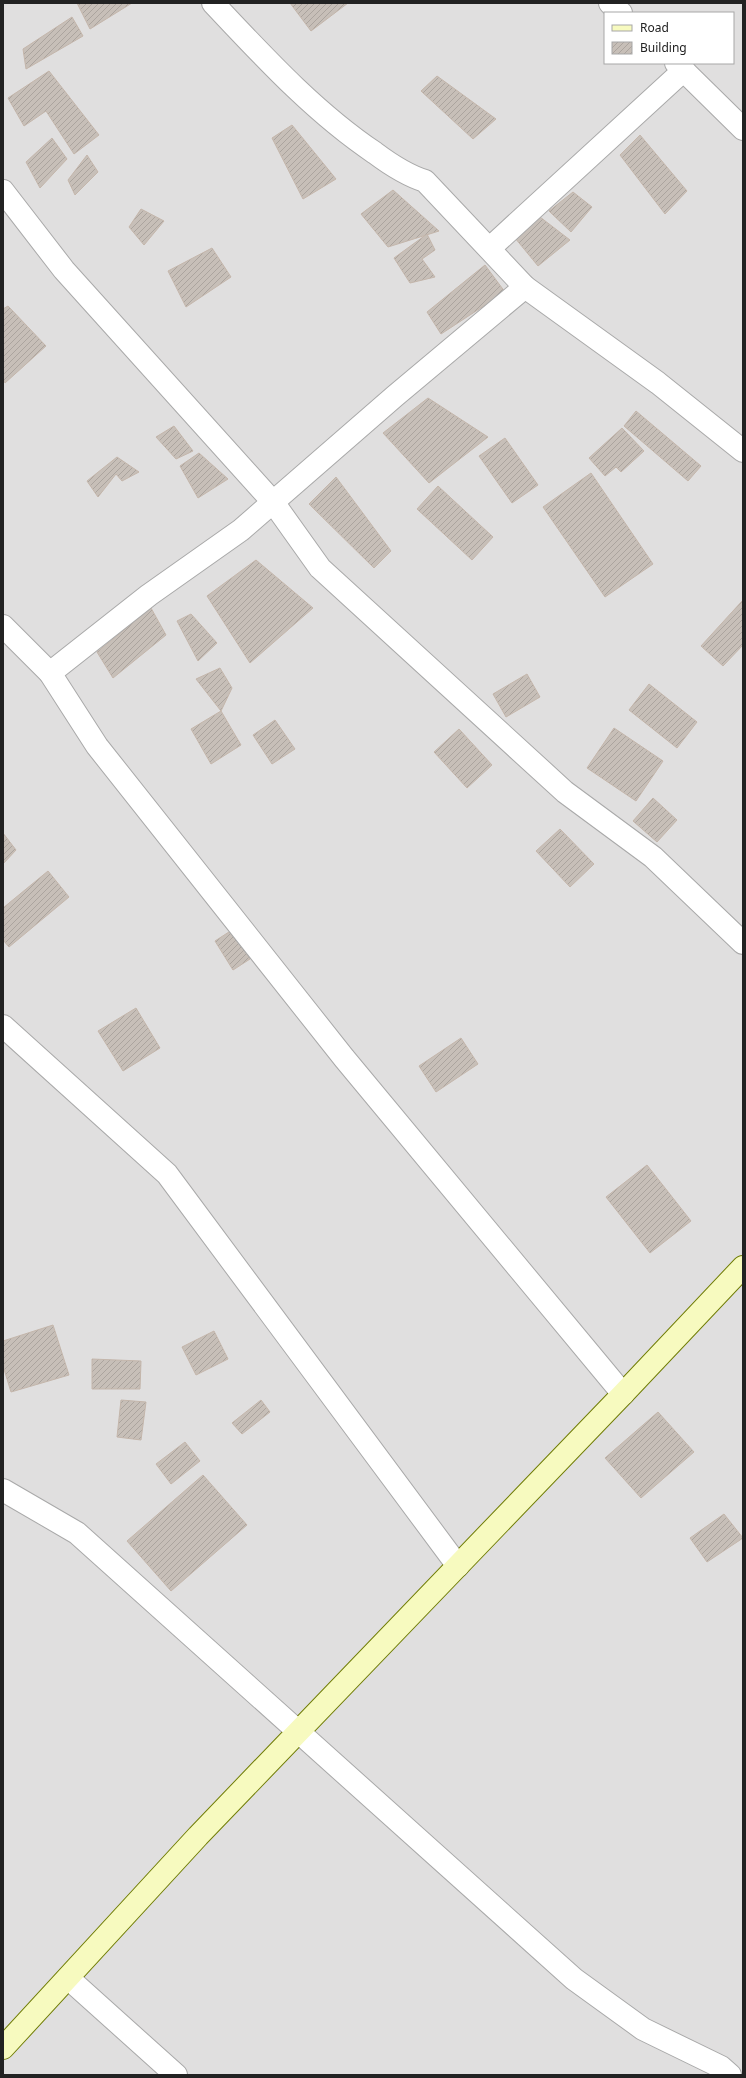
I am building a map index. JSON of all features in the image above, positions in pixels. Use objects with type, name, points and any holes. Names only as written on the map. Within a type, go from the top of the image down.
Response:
[{"type":"street","points":[[212,3],[304,96],[349,136],[407,175],[425,182],[490,248],[525,287],[658,383],[743,452]]},
{"type":"street","points":[[610,3],[620,12]]},
{"type":"street","points":[[490,248],[680,67],[743,130]]},
{"type":"street","points":[[3,191],[64,270],[273,502],[320,568],[565,792],[653,857],[743,943]]},
{"type":"street","points":[[50,673],[149,594],[241,530],[395,396],[525,287]]},
{"type":"street","points":[[3,626],[50,673],[96,746],[344,1058],[623,1394]]},
{"type":"street","points":[[3,1026],[167,1174],[458,1566]]},
{"type":"street","points":[[3,2048],[198,1836],[743,1267]]},
{"type":"street","points":[[3,1490],[77,1533],[574,1979],[642,2029],[721,2067],[730,2075]]},
{"type":"street","points":[[68,1978],[176,2075]]},
{"type":"shaded area","points":[[3,3],[743,3],[743,2075],[3,2075]]},
{"type":"building","points":[[77,3],[132,3],[90,29]]},
{"type":"building","points":[[290,3],[348,3],[311,31]]},
{"type":"building","points":[[72,17],[83,36],[26,69],[23,49]]},
{"type":"building","points":[[49,71],[99,135],[74,154],[46,111],[24,126],[8,98]]},
{"type":"building","points":[[437,76],[496,119],[473,139],[421,91]]},
{"type":"building","points":[[292,125],[336,179],[303,199],[272,138]]},
{"type":"building","points":[[640,135],[687,191],[665,214],[620,155]]},
{"type":"building","points":[[52,138],[67,159],[40,188],[26,162]]},
{"type":"building","points":[[87,155],[98,172],[75,195],[68,180]]},
{"type":"building","points":[[393,190],[439,231],[388,247],[361,214]]},
{"type":"building","points":[[573,192],[592,207],[571,232],[549,211]]},
{"type":"building","points":[[141,209],[164,221],[144,245],[129,227]]},
{"type":"building","points":[[540,217],[570,240],[538,266],[515,238]]},
{"type":"building","points":[[427,234],[435,250],[422,259],[435,277],[410,283],[394,258]]},
{"type":"building","points":[[212,248],[231,277],[186,307],[168,271]]},
{"type":"building","points":[[485,265],[505,292],[441,334],[427,312]]},
{"type":"building","points":[[8,306],[46,346],[5,383],[3,379],[3,309]]},
{"type":"building","points":[[428,398],[488,437],[429,483],[383,433]]},
{"type":"building","points":[[636,411],[701,466],[688,481],[624,426]]},
{"type":"building","points":[[174,426],[193,451],[176,459],[156,437]]},
{"type":"building","points":[[622,428],[644,451],[621,472],[616,467],[605,476],[589,458]]},
{"type":"building","points":[[505,438],[538,485],[512,503],[479,456]]},
{"type":"building","points":[[199,453],[228,479],[198,498],[180,466]]},
{"type":"building","points":[[117,457],[139,472],[122,481],[116,474],[98,497],[87,481]]},
{"type":"building","points":[[591,473],[653,564],[605,597],[543,507]]},
{"type":"building","points":[[336,477],[391,551],[374,568],[309,504]]},
{"type":"building","points":[[438,486],[493,537],[472,560],[417,509]]},
{"type":"building","points":[[256,560],[313,608],[250,663],[207,596]]},
{"type":"building","points":[[743,600],[743,645],[723,666],[701,646]]},
{"type":"building","points":[[151,608],[166,635],[113,678],[97,652]]},
{"type":"building","points":[[191,614],[217,643],[198,661],[177,621]]},
{"type":"building","points":[[220,668],[232,688],[221,711],[196,679]]},
{"type":"building","points":[[527,674],[540,697],[506,717],[493,694]]},
{"type":"building","points":[[649,684],[697,722],[677,748],[629,710]]},
{"type":"building","points":[[221,711],[241,745],[211,764],[191,729]]},
{"type":"building","points":[[275,720],[295,749],[272,764],[253,735]]},
{"type":"building","points":[[614,728],[663,761],[636,801],[587,768]]},
{"type":"building","points":[[459,729],[492,765],[467,788],[434,752]]},
{"type":"building","points":[[653,798],[677,820],[657,842],[633,821]]},
{"type":"building","points":[[560,829],[594,864],[570,887],[536,851]]},
{"type":"building","points":[[3,833],[16,850],[3,864]]},
{"type":"building","points":[[48,871],[69,897],[9,947],[3,940],[3,908]]},
{"type":"building","points":[[232,930],[250,959],[233,970],[215,941]]},
{"type":"building","points":[[136,1008],[160,1048],[123,1071],[98,1031]]},
{"type":"building","points":[[461,1038],[478,1064],[436,1092],[419,1066]]},
{"type":"building","points":[[647,1165],[691,1221],[650,1253],[606,1197]]},
{"type":"building","points":[[53,1325],[69,1375],[11,1392],[3,1366],[3,1341]]},
{"type":"building","points":[[214,1331],[228,1359],[196,1375],[182,1347]]},
{"type":"building","points":[[92,1359],[141,1361],[140,1389],[92,1389]]},
{"type":"building","points":[[121,1400],[146,1402],[141,1440],[117,1437]]},
{"type":"building","points":[[261,1400],[270,1412],[242,1434],[232,1423]]},
{"type":"building","points":[[658,1412],[694,1452],[641,1498],[605,1458]]},
{"type":"building","points":[[185,1442],[200,1461],[171,1484],[156,1464]]},
{"type":"building","points":[[203,1475],[247,1525],[171,1591],[127,1541]]},
{"type":"building","points":[[724,1514],[743,1538],[707,1562],[690,1538]]}]
